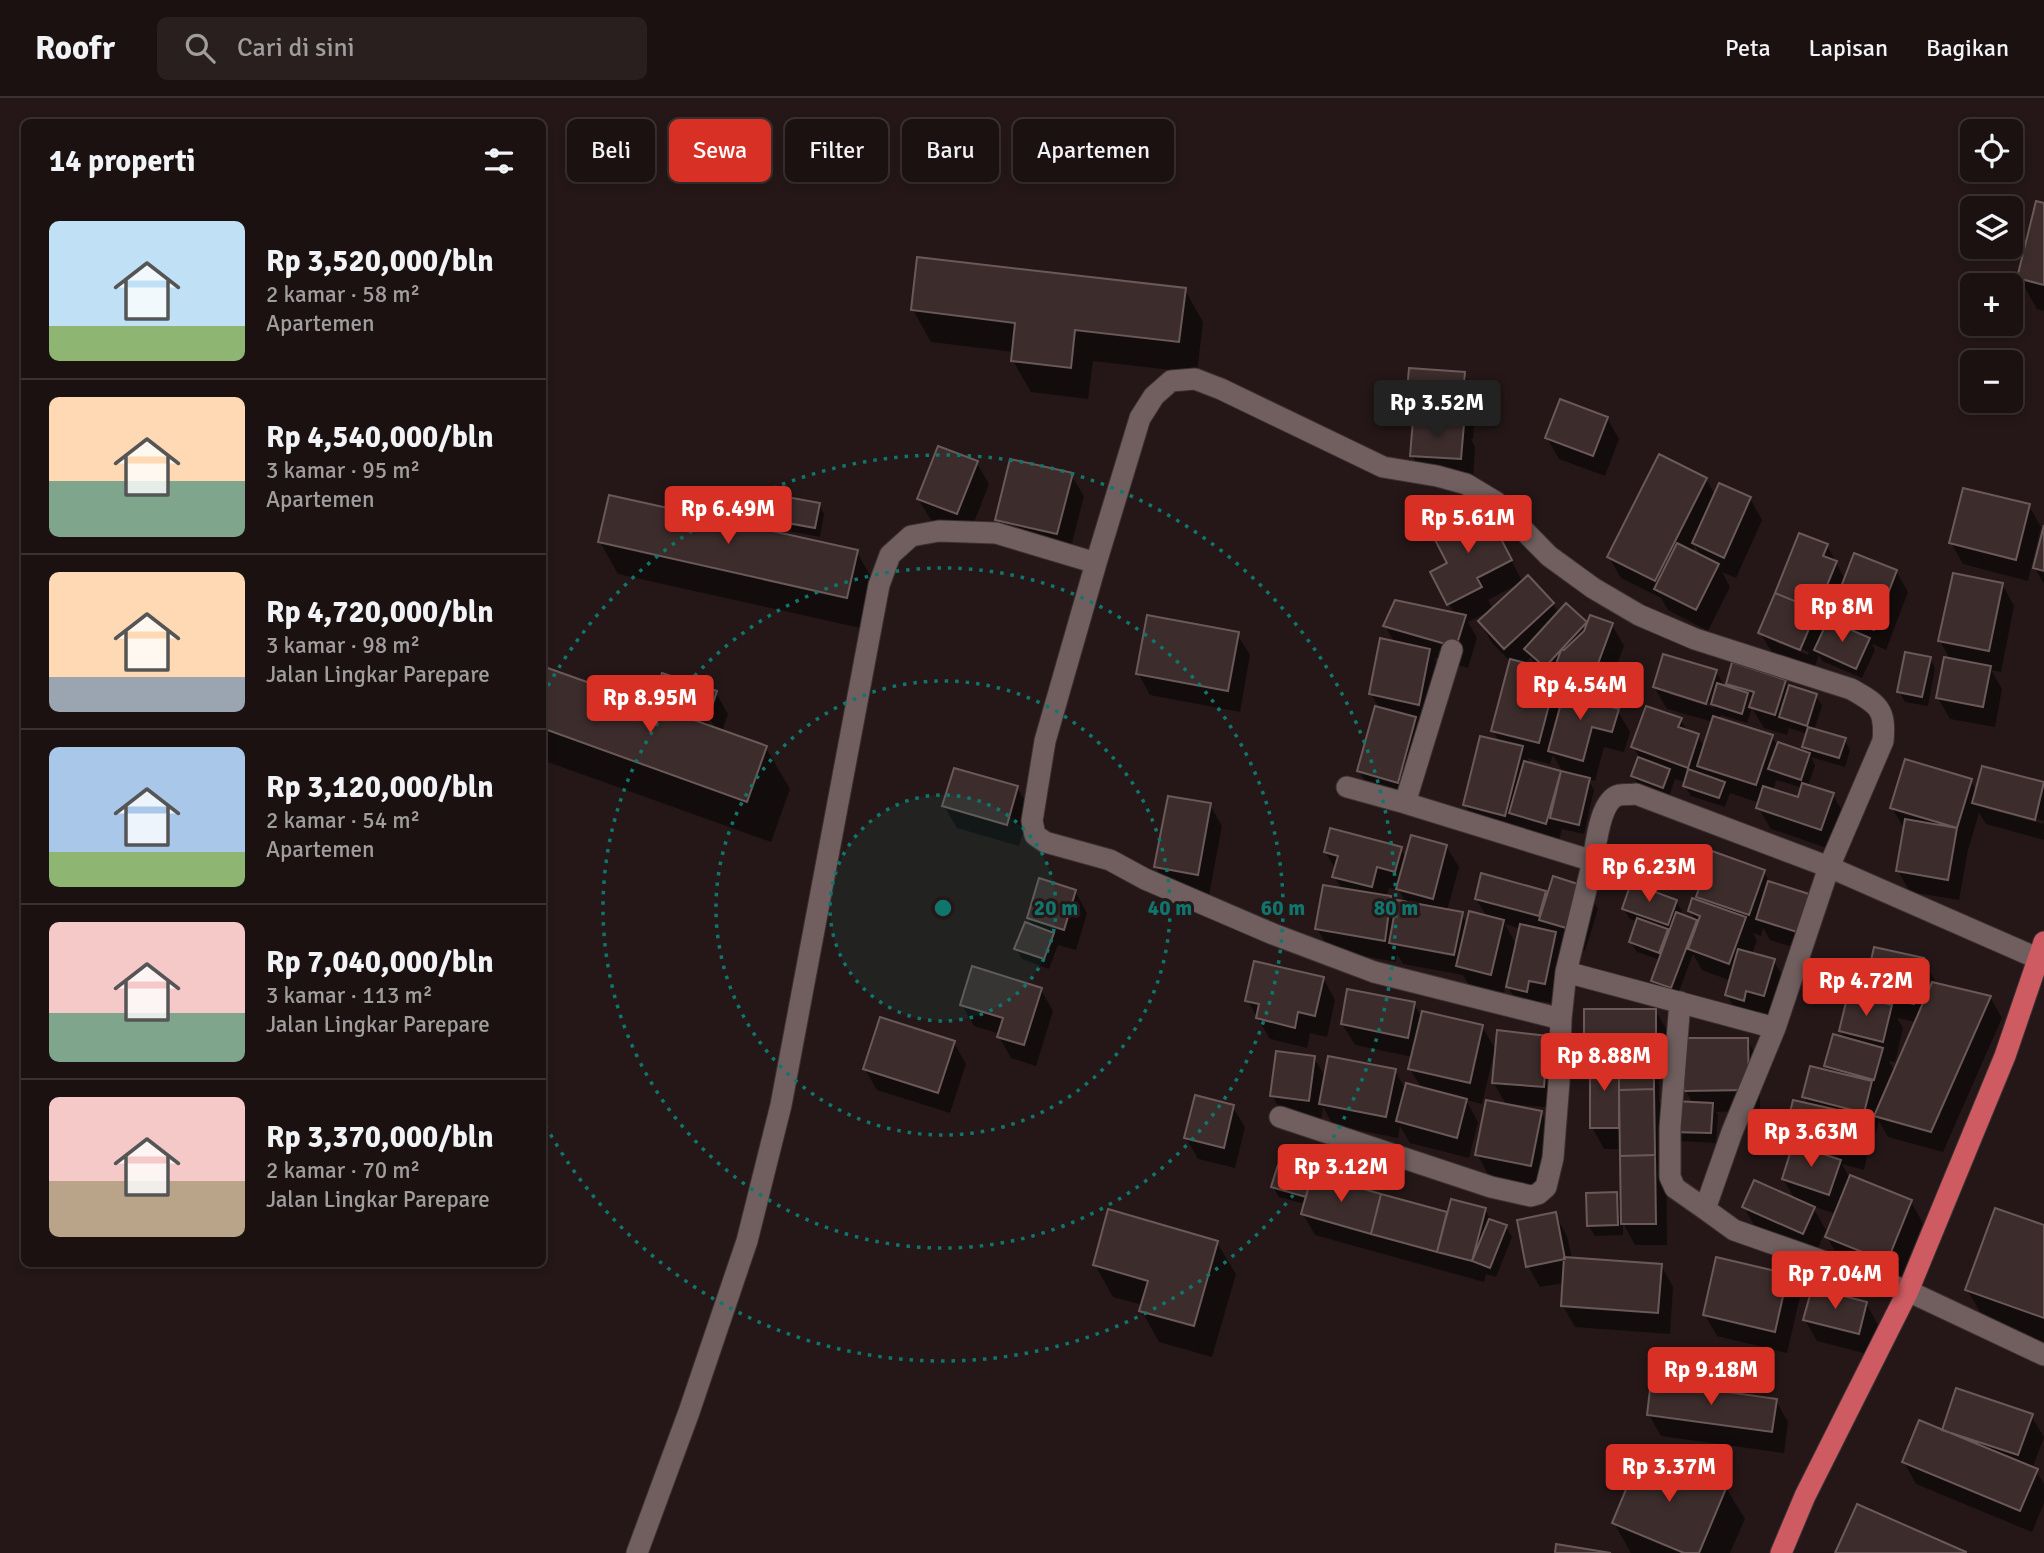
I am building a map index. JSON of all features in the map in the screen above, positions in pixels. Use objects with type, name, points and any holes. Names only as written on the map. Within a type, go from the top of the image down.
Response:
[{"type":"highway","points":[[1781,1553],[1805,1496],[1908,1291],[2005,1056],[2041,951]]},
{"type":"street","points":[[1561,1019],[1374,972],[1273,934],[1145,879],[1110,860],[1045,842],[1035,835],[1032,821],[1045,741],[1069,650],[1140,418],[1154,396],[1171,381],[1195,379],[1221,389],[1383,467],[1466,484],[1496,502],[1549,556],[1593,588],[1639,615],[1695,639],[1851,689],[1870,700],[1880,712],[1885,723],[1884,741],[1829,867],[1775,1028],[1732,1132],[1705,1209]]},
{"type":"street","points":[[637,1553],[689,1412],[747,1241],[781,1105],[879,585],[890,555],[911,536],[939,531],[996,533],[1096,563]]},
{"type":"street","points":[[1405,803],[1452,650]]},
{"type":"street","points":[[1348,787],[1593,861]]},
{"type":"street","points":[[1280,1117],[1519,1195],[1538,1194],[1546,1187],[1553,1158],[1566,972],[1598,831],[1608,803],[1617,795],[1636,794],[2041,951]]},
{"type":"street","points":[[1566,972],[1775,1028]]},
{"type":"street","points":[[1680,1002],[1670,1128],[1670,1177],[1675,1188],[1734,1230],[1908,1291],[2044,1354]]},
{"type":"building","points":[[2036,201],[2044,203],[2044,285],[2023,280],[2023,273],[2018,273]]},
{"type":"building","points":[[917,257],[1186,288],[1179,342],[1075,330],[1071,368],[1011,361],[1015,323],[911,310]]},
{"type":"building","points":[[1409,368],[1465,372],[1461,419],[1405,414]]},
{"type":"building","points":[[1560,399],[1608,417],[1593,456],[1545,438]]},
{"type":"building","points":[[1413,420],[1464,424],[1461,459],[1410,456]]},
{"type":"building","points":[[938,446],[978,461],[957,514],[917,499]]},
{"type":"building","points":[[1659,454],[1707,478],[1655,581],[1607,557]]},
{"type":"building","points":[[1010,459],[1073,473],[1057,534],[995,520]]},
{"type":"building","points":[[1719,483],[1751,497],[1724,558],[1692,543]]},
{"type":"building","points":[[1963,488],[2030,504],[2016,560],[1949,543]]},
{"type":"building","points":[[765,493],[820,503],[815,528],[760,518]]},
{"type":"building","points":[[609,495],[858,550],[847,598],[598,542]]},
{"type":"building","points":[[1485,508],[1512,560],[1477,578],[1482,587],[1447,605],[1430,572],[1447,563],[1432,534]]},
{"type":"building","points":[[2044,525],[2044,571],[2033,568]]},
{"type":"building","points":[[1799,533],[1828,544],[1823,556],[1837,561],[1821,600],[1808,595],[1804,605],[1775,593]]},
{"type":"building","points":[[1677,543],[1719,564],[1696,610],[1654,589]]},
{"type":"building","points":[[1854,553],[1897,570],[1874,630],[1831,613]]},
{"type":"building","points":[[1953,573],[2003,583],[1989,651],[1938,641]]},
{"type":"building","points":[[1528,575],[1554,603],[1504,649],[1478,621]]},
{"type":"building","points":[[1775,593],[1817,610],[1800,650],[1758,633]]},
{"type":"building","points":[[1395,600],[1466,615],[1456,647],[1383,626]]},
{"type":"building","points":[[1566,603],[1587,622],[1545,667],[1524,649]]},
{"type":"building","points":[[1147,615],[1239,632],[1228,691],[1136,674]]},
{"type":"building","points":[[1590,615],[1613,623],[1592,680],[1555,667],[1561,650],[1584,631]]},
{"type":"building","points":[[1828,620],[1870,638],[1856,669],[1814,650]]},
{"type":"building","points":[[1380,638],[1430,649],[1419,705],[1369,694]]},
{"type":"building","points":[[1905,652],[1931,657],[1922,697],[1897,692]]},
{"type":"building","points":[[1663,654],[1717,670],[1706,704],[1653,687]]},
{"type":"building","points":[[1944,657],[1991,666],[1983,707],[1936,698]]},
{"type":"building","points":[[1510,659],[1558,671],[1539,743],[1491,731]]},
{"type":"building","points":[[1732,662],[1786,680],[1775,715],[1749,707],[1754,692],[1726,684]]},
{"type":"building","points":[[546,667],[767,746],[747,802],[546,729]]},
{"type":"building","points":[[662,673],[717,691],[708,719],[654,701]]},
{"type":"building","points":[[1717,683],[1748,693],[1742,714],[1711,704]]},
{"type":"building","points":[[1566,685],[1602,695],[1599,704],[1619,709],[1612,732],[1592,727],[1583,761],[1548,751]]},
{"type":"building","points":[[1789,685],[1817,694],[1807,726],[1779,717]]},
{"type":"building","points":[[1375,706],[1416,717],[1398,783],[1357,771]]},
{"type":"building","points":[[1646,706],[1682,718],[1678,727],[1699,734],[1688,768],[1631,747]]},
{"type":"building","points":[[1713,716],[1773,735],[1756,785],[1697,766]]},
{"type":"building","points":[[1808,727],[1846,738],[1839,758],[1802,747]]},
{"type":"building","points":[[1480,736],[1523,746],[1505,816],[1463,805]]},
{"type":"building","points":[[1778,742],[1810,753],[1801,780],[1768,769]]},
{"type":"building","points":[[1638,757],[1670,769],[1663,788],[1631,776]]},
{"type":"building","points":[[1905,759],[1972,779],[1957,828],[1890,808]]},
{"type":"building","points":[[1524,761],[1561,771],[1546,824],[1509,813]]},
{"type":"building","points":[[1982,766],[2044,782],[2035,820],[1972,803]]},
{"type":"building","points":[[954,768],[1018,786],[1007,825],[942,806]]},
{"type":"building","points":[[1688,769],[1725,782],[1719,798],[1683,786]]},
{"type":"building","points":[[1561,771],[1590,778],[1579,825],[1550,818]]},
{"type":"building","points":[[1802,783],[1834,793],[1821,830],[1756,808],[1763,786],[1798,797]]},
{"type":"building","points":[[1168,796],[1211,803],[1198,875],[1154,867]]},
{"type":"building","points":[[1905,819],[1957,828],[1948,880],[1896,871]]},
{"type":"building","points":[[1330,828],[1402,847],[1395,872],[1377,867],[1372,887],[1332,877],[1338,856],[1324,852]]},
{"type":"building","points":[[1411,835],[1447,845],[1433,899],[1396,889]]},
{"type":"building","points":[[1712,851],[1765,870],[1749,915],[1696,897]]},
{"type":"building","points":[[1481,873],[1546,891],[1539,916],[1475,899]]},
{"type":"building","points":[[1553,876],[1587,887],[1573,930],[1539,920]]},
{"type":"building","points":[[1039,878],[1076,890],[1064,930],[1027,918]]},
{"type":"building","points":[[1768,881],[1809,894],[1797,932],[1756,919]]},
{"type":"building","points":[[1631,883],[1677,900],[1668,925],[1622,909]]},
{"type":"building","points":[[1323,885],[1391,896],[1385,941],[1315,929]]},
{"type":"building","points":[[1692,898],[1746,917],[1729,964],[1688,949],[1700,916],[1688,911]]},
{"type":"building","points":[[1397,900],[1463,912],[1454,955],[1389,943]]},
{"type":"building","points":[[1469,911],[1504,920],[1491,975],[1456,966]]},
{"type":"building","points":[[1676,912],[1697,920],[1671,988],[1651,981]]},
{"type":"building","points":[[1637,918],[1668,929],[1659,953],[1629,942]]},
{"type":"building","points":[[1025,922],[1054,933],[1044,959],[1014,949]]},
{"type":"building","points":[[1520,924],[1556,932],[1545,984],[1529,981],[1527,992],[1506,987]]},
{"type":"building","points":[[1874,947],[1924,958],[1914,1004],[1864,993]]},
{"type":"building","points":[[1738,949],[1775,959],[1764,996],[1746,991],[1744,1001],[1725,995]]},
{"type":"building","points":[[1254,961],[1324,977],[1315,1016],[1298,1012],[1295,1028],[1256,1018],[1259,1004],[1245,1001]]},
{"type":"building","points":[[972,966],[1042,988],[1024,1045],[997,1037],[1003,1018],[960,1005]]},
{"type":"building","points":[[1932,982],[1991,996],[1931,1132],[1874,1116]]},
{"type":"building","points":[[1347,989],[1415,1002],[1408,1038],[1341,1024]]},
{"type":"building","points":[[1848,994],[1892,1005],[1883,1042],[1839,1031]]},
{"type":"building","points":[[1584,1009],[1656,1009],[1656,1055],[1584,1055]]},
{"type":"building","points":[[1422,1011],[1483,1025],[1470,1083],[1408,1069]]},
{"type":"building","points":[[880,1017],[955,1041],[938,1093],[863,1069]]},
{"type":"building","points":[[1497,1030],[1548,1036],[1544,1087],[1492,1083]]},
{"type":"building","points":[[1833,1034],[1883,1048],[1874,1080],[1824,1066]]},
{"type":"building","points":[[1682,1038],[1748,1038],[1749,1090],[1684,1091]]},
{"type":"building","points":[[1276,1051],[1315,1056],[1309,1101],[1270,1096]]},
{"type":"building","points":[[1328,1056],[1396,1069],[1386,1117],[1319,1104]]},
{"type":"building","points":[[1590,1059],[1619,1059],[1619,1128],[1590,1128]]},
{"type":"building","points":[[1619,1059],[1654,1059],[1654,1089],[1619,1090]]},
{"type":"building","points":[[1810,1066],[1872,1081],[1864,1113],[1802,1097]]},
{"type":"building","points":[[1406,1083],[1467,1099],[1457,1138],[1396,1121]]},
{"type":"building","points":[[1654,1089],[1655,1155],[1620,1156],[1619,1090]]},
{"type":"building","points":[[1195,1095],[1234,1105],[1224,1148],[1184,1138]]},
{"type":"building","points":[[1486,1100],[1542,1111],[1531,1166],[1475,1155]]},
{"type":"building","points":[[1793,1100],[1860,1115],[1853,1149],[1785,1133]]},
{"type":"building","points":[[1673,1101],[1713,1103],[1711,1133],[1671,1132]]},
{"type":"building","points":[[1793,1144],[1841,1160],[1829,1195],[1782,1179]]},
{"type":"building","points":[[1655,1155],[1656,1224],[1621,1224],[1620,1156]]},
{"type":"building","points":[[1278,1165],[1312,1174],[1306,1197],[1271,1187]]},
{"type":"building","points":[[1312,1174],[1381,1194],[1371,1234],[1301,1214]]},
{"type":"building","points":[[1850,1175],[1912,1200],[1887,1262],[1825,1237]]},
{"type":"building","points":[[1754,1180],[1815,1207],[1803,1234],[1742,1207]]},
{"type":"building","points":[[1617,1192],[1618,1225],[1587,1226],[1586,1193]]},
{"type":"building","points":[[1381,1194],[1447,1212],[1437,1252],[1371,1234]]},
{"type":"building","points":[[1451,1199],[1486,1208],[1472,1261],[1437,1252]]},
{"type":"building","points":[[1995,1208],[2044,1225],[2044,1318],[1965,1290]]},
{"type":"building","points":[[1108,1209],[1218,1241],[1194,1326],[1139,1311],[1148,1281],[1093,1265]]},
{"type":"building","points":[[1556,1212],[1565,1259],[1526,1267],[1517,1220]]},
{"type":"building","points":[[1489,1219],[1507,1225],[1490,1268],[1472,1261]]},
{"type":"building","points":[[1564,1257],[1662,1264],[1658,1313],[1561,1306]]},
{"type":"building","points":[[1716,1257],[1788,1274],[1775,1332],[1703,1315]]},
{"type":"building","points":[[1812,1288],[1867,1302],[1859,1334],[1803,1320]]},
{"type":"building","points":[[1651,1381],[1777,1399],[1772,1432],[1647,1415]]},
{"type":"building","points":[[1956,1388],[2033,1414],[2018,1455],[1942,1430]]},
{"type":"building","points":[[1919,1420],[2038,1469],[2020,1511],[1902,1462]]},
{"type":"building","points":[[1642,1451],[1727,1486],[1699,1553],[1684,1553],[1612,1523]]},
{"type":"building","points":[[1857,1504],[1966,1552],[1966,1553],[1835,1553]]},
{"type":"building","points":[[1556,1544],[1611,1553],[1555,1553]]}]
